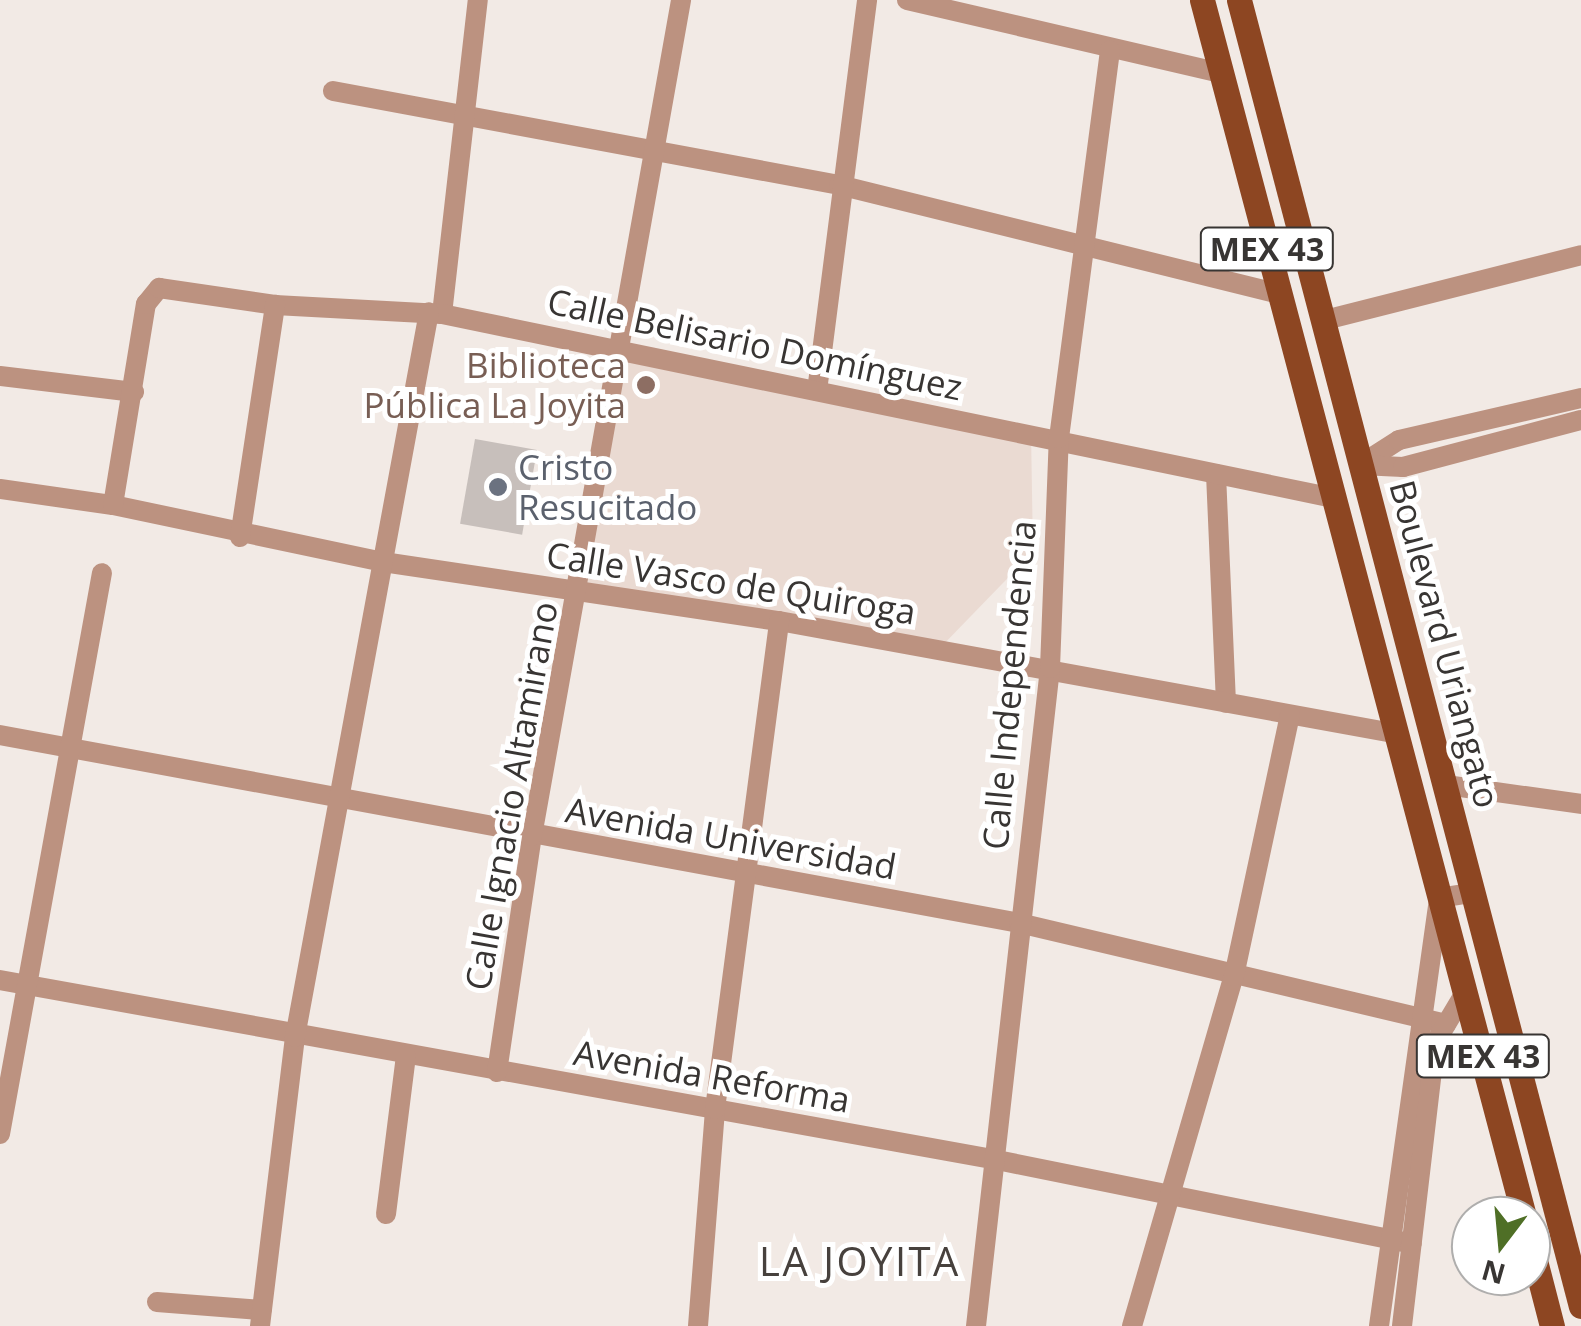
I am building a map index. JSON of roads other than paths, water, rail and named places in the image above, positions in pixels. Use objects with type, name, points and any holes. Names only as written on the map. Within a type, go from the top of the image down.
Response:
[{"type":"main road","name":"Boulevard Uriangato","points":[[1202,0],[1393,733],[1519,1196]]},
{"type":"main road","name":"Boulevard Uriangato","points":[[1239,0],[1581,1306]]},
{"type":"main road","points":[[1318,436],[1360,465],[1334,498]]},
{"type":"main road","points":[[1544,1296],[1552,1326]]},
{"type":"street","points":[[157,1302],[261,1318],[296,1037],[383,562],[435,313],[466,116],[478,0]]},
{"type":"street","name":"Calle Ignacio Altamirano","points":[[497,1072],[532,836],[580,592],[681,0]]},
{"type":"street","points":[[817,391],[839,185],[866,0]]},
{"type":"street","points":[[907,0],[1220,73]]},
{"type":"street","name":"Calle Independencia","points":[[976,1326],[1050,668],[1060,438],[1110,50]]},
{"type":"street","points":[[332,91],[839,185],[1279,294]]},
{"type":"street","points":[[1325,320],[1581,255]]},
{"type":"street","name":"Calle Belisario Domínguez","points":[[134,392],[146,304],[159,288],[275,305],[435,313],[1060,438],[1334,498]]},
{"type":"street","points":[[240,537],[275,305]]},
{"type":"street","points":[[0,376],[134,392],[114,506]]},
{"type":"street","points":[[1360,465],[1400,440],[1581,398]]},
{"type":"street","points":[[1360,465],[1403,467],[1581,420]]},
{"type":"street","points":[[1216,474],[1226,702]]},
{"type":"street","name":"Calle Vasco de Quiroga","points":[[0,489],[114,506],[240,537],[779,621],[1393,733]]},
{"type":"street","points":[[1,1121],[102,573]]},
{"type":"street","points":[[698,1326],[715,1108],[779,621]]},
{"type":"street","points":[[1132,1326],[1234,976],[1290,715]]},
{"type":"street","name":"Avenida Universidad","points":[[0,735],[338,801],[1019,923],[1234,976],[1420,1013],[1446,1024]]},
{"type":"street","points":[[1446,784],[1581,804]]},
{"type":"street","points":[[1379,1326],[1420,1013],[1440,898],[1475,892]]},
{"type":"street","name":"Avenida Reforma","points":[[0,980],[296,1037],[997,1160],[1412,1244]]},
{"type":"street","points":[[1402,1326],[1435,1043],[1466,991]]},
{"type":"street","points":[[386,1214],[406,1056]]},
{"type":"place","name":"Biblioteca Pública La Joyita","points":[[646,385]]},
{"type":"place","name":"Cristo Resucitado","points":[[498,487]]},
{"type":"district","name":"LA JOYITA","points":[[860,1261]]}]
